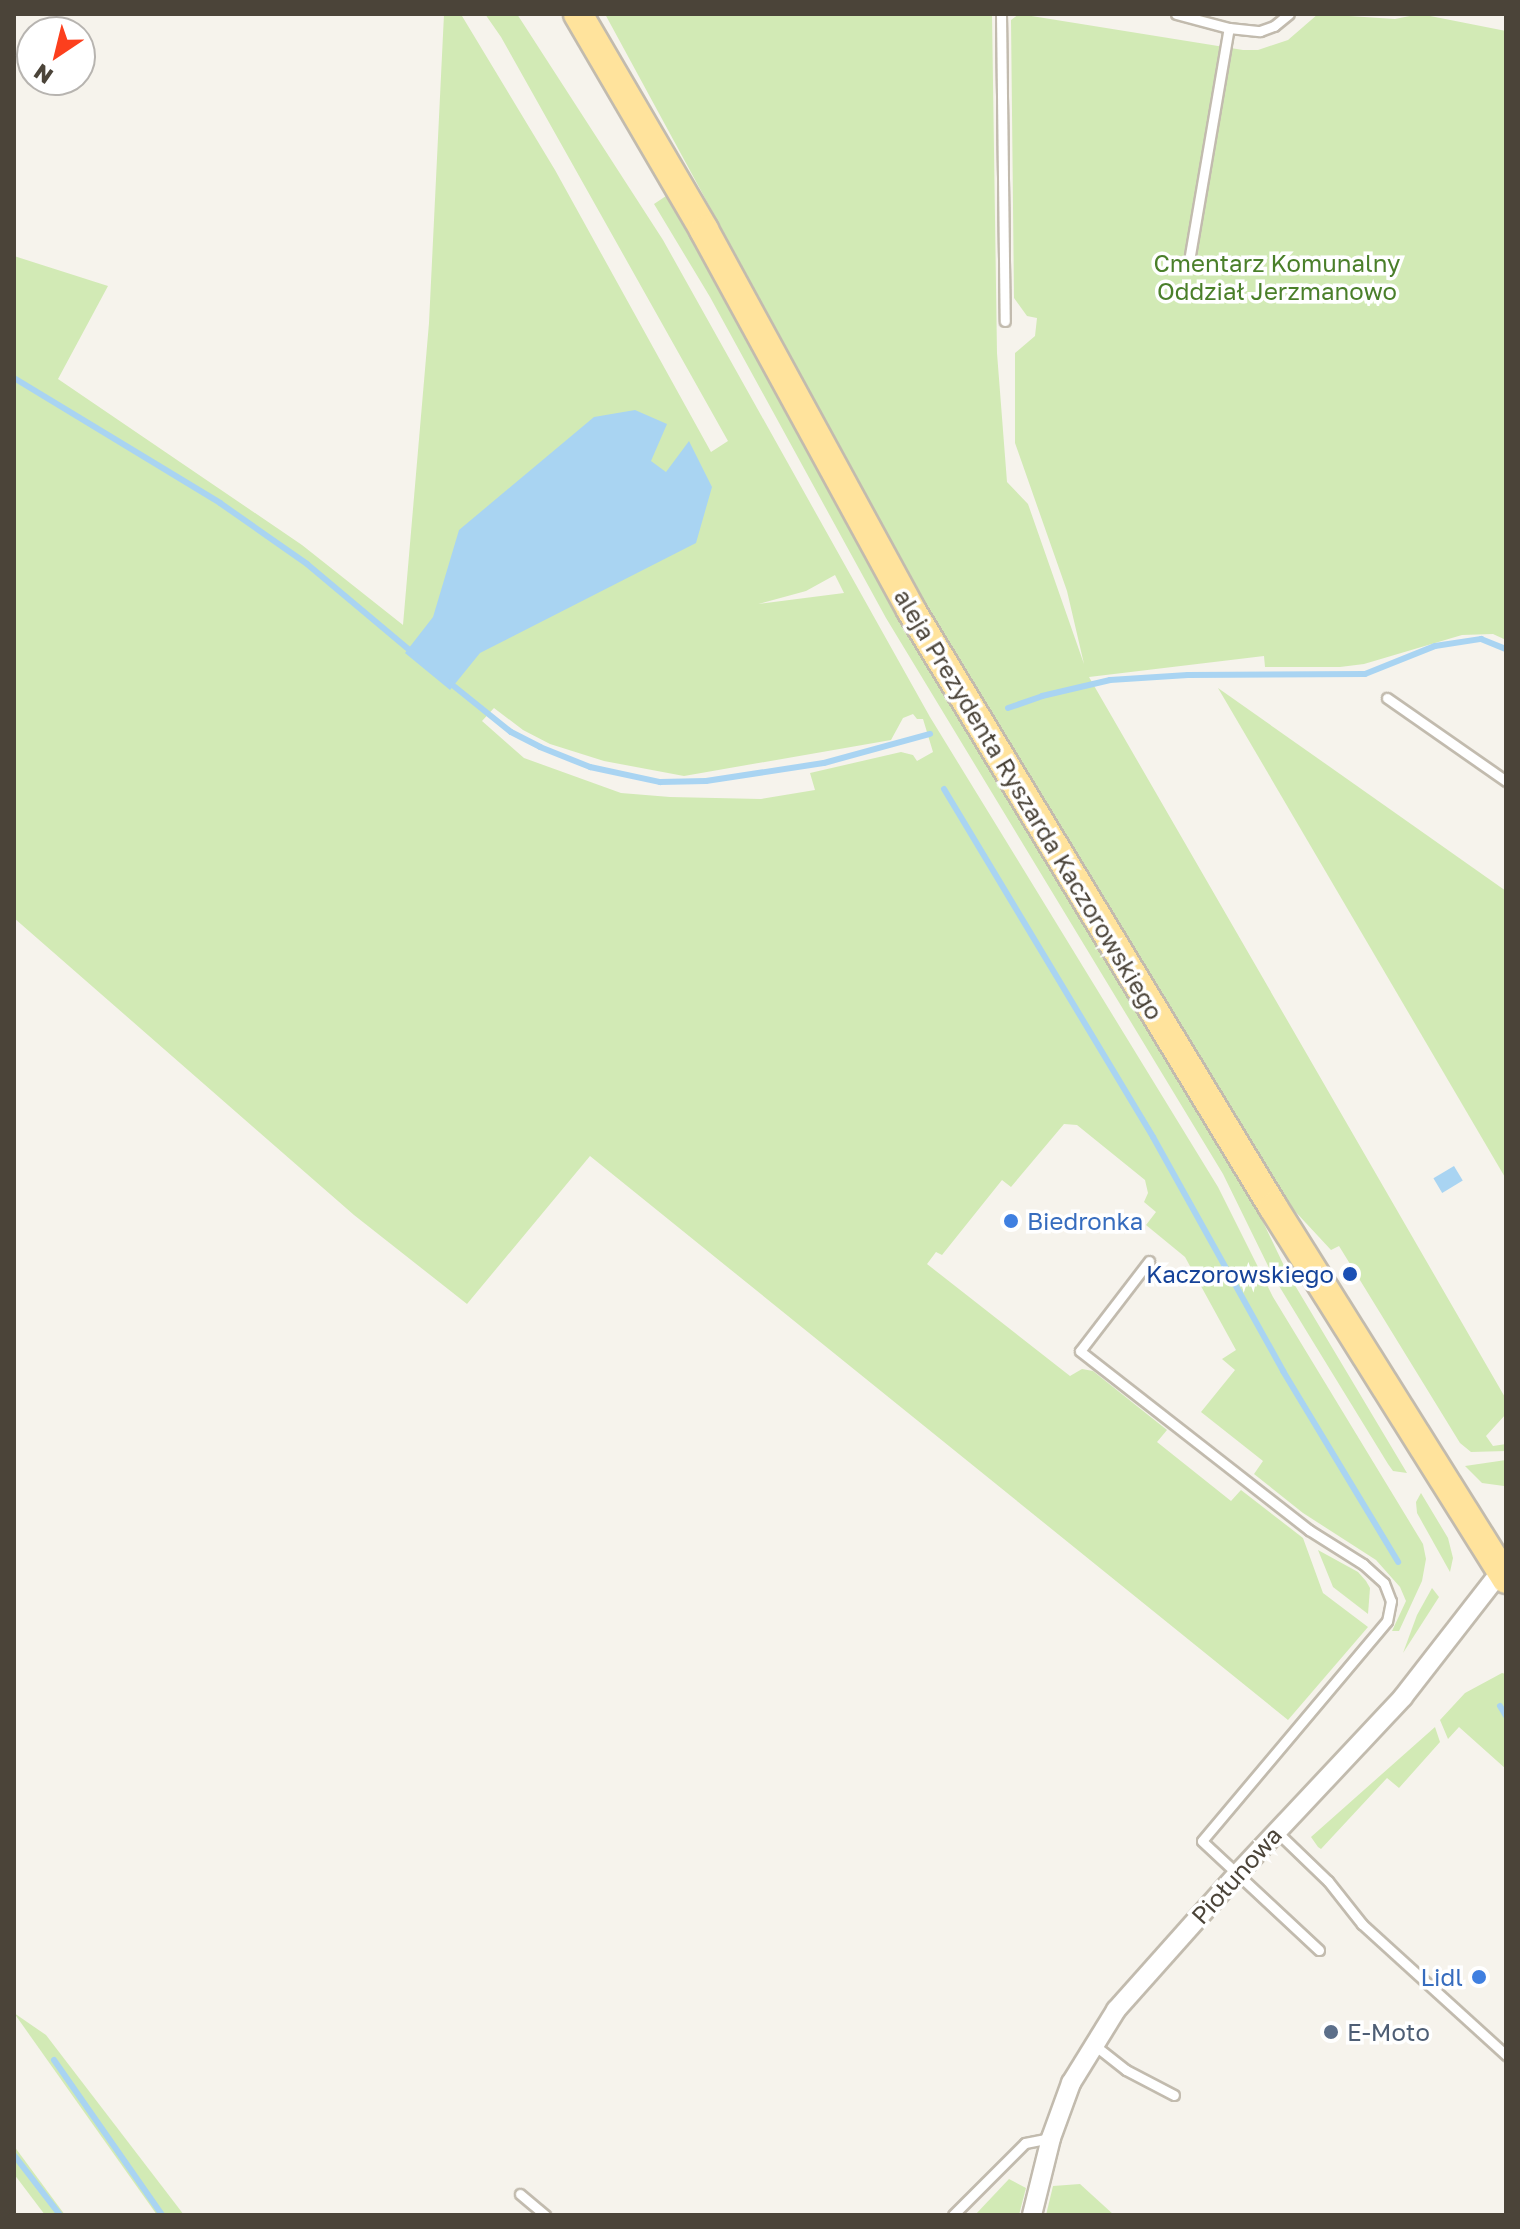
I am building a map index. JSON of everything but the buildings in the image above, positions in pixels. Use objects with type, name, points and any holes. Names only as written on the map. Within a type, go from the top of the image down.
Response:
[{"type":"main road","name":"aleja Prezydenta Ryszarda Kaczorowskiego","points":[[578,14],[704,230],[911,610],[1265,1194],[1504,1575]]},
{"type":"street","name":"Piołunowa","points":[[1032,2215],[1051,2138],[1071,2083],[1093,2044],[1146,1974],[1403,1697],[1504,1575]]},
{"type":"lane","points":[[1001,14],[1005,321]]},
{"type":"lane","points":[[1176,14],[1229,28],[1260,31],[1274,26],[1289,14]]},
{"type":"lane","points":[[1190,255],[1229,28]]},
{"type":"lane","points":[[1387,698],[1506,781]]},
{"type":"lane","points":[[1149,1261],[1080,1351],[1309,1530],[1363,1564],[1384,1583],[1391,1601],[1387,1621],[1202,1841],[1319,1950]]},
{"type":"lane","points":[[1276,1831],[1328,1881],[1362,1924],[1506,2055]]},
{"type":"lane","points":[[1093,2044],[1126,2070],[1174,2095]]},
{"type":"lane","points":[[953,2215],[1025,2143],[1051,2138]]},
{"type":"lane","points":[[520,2194],[545,2215]]},
{"type":"green space","points":[[444,14],[462,16],[555,170],[711,452],[728,441],[501,37],[485,14],[517,14],[663,240],[930,717],[1218,1187],[1273,1297],[1423,1544],[1426,1559],[1422,1581],[1399,1631],[1392,1631],[1406,1601],[1400,1587],[1376,1560],[1303,1513],[1254,1474],[1263,1461],[1201,1412],[1235,1370],[1222,1359],[1236,1350],[1185,1257],[1146,1225],[1156,1212],[1144,1202],[1148,1193],[1145,1180],[1077,1125],[1064,1124],[1011,1187],[1002,1180],[942,1255],[936,1252],[927,1264],[1070,1376],[1082,1369],[1093,1371],[1167,1430],[1157,1442],[1231,1501],[1241,1490],[1303,1538],[1323,1593],[1368,1627],[1288,1720],[590,1156],[467,1304],[354,1215],[14,918],[14,256],[108,286],[58,379],[302,545],[403,625],[429,323]],"holes":[[[835,575],[844,593],[758,604],[806,591]],[[494,708],[523,730],[550,744],[604,761],[684,776],[891,740],[903,718],[913,714],[917,719],[923,719],[933,752],[917,761],[913,755],[901,752],[810,773],[815,790],[761,799],[621,793],[524,758],[482,721]]]},
{"type":"green space","name":"Cmentarz Komunalny Oddział Jerzmanowo","points":[[605,14],[992,14],[997,353],[1007,482],[1028,504],[1084,664],[1067,591],[1015,443],[1015,353],[1035,336],[1037,318],[1027,316],[1014,298],[1011,20],[1019,14],[1243,50],[1258,50],[1288,40],[1318,14],[1395,19],[1420,14],[1506,31],[1506,640],[1493,634],[1462,635],[1364,664],[1340,667],[1265,667],[1264,656],[1089,677],[1506,1399],[1506,1414],[1486,1436],[1493,1446],[1506,1444],[1506,1451],[1471,1452],[1460,1443],[1339,1246],[1331,1250],[1292,1208],[939,629]]},
{"type":"green space","points":[[666,196],[1253,1201],[1287,1272],[1407,1473],[1393,1471],[1388,1464],[1307,1332],[1273,1276],[1223,1174],[886,618],[710,297],[654,204]]},
{"type":"green space","points":[[1218,688],[1506,891],[1506,1179]]},
{"type":"green space","points":[[1506,1460],[1504,1486],[1482,1483],[1465,1466]]},
{"type":"green space","points":[[1421,1493],[1448,1538],[1453,1558],[1450,1572],[1417,1513],[1416,1502]]},
{"type":"green space","points":[[1318,1550],[1358,1572],[1366,1581],[1370,1588],[1368,1614],[1333,1587]]},
{"type":"green space","points":[[1432,1588],[1439,1597],[1403,1653],[1417,1615]]},
{"type":"green space","points":[[1502,1673],[1506,1674],[1506,1769],[1459,1727],[1448,1739],[1440,1720],[1465,1693]]},
{"type":"green space","points":[[1435,1727],[1440,1742],[1399,1788],[1387,1778],[1321,1849],[1318,1847],[1311,1837]]},
{"type":"green space","points":[[14,2013],[46,2035],[184,2215],[157,2215]]},
{"type":"green space","points":[[14,2146],[65,2215],[45,2215],[14,2174]]},
{"type":"green space","points":[[1009,2179],[1026,2188],[1019,2215],[975,2215]]},
{"type":"green space","points":[[1080,2184],[1114,2215],[1046,2215],[1053,2186]]},
{"type":"water","points":[[635,410],[667,424],[651,461],[666,472],[689,441],[712,487],[696,543],[480,653],[450,690],[405,653],[433,617],[459,530],[594,417]]},
{"type":"water","points":[[1454,1166],[1463,1181],[1442,1193],[1433,1178]]},
{"type":"waterway","points":[[14,378],[220,503],[307,564],[413,653]]},
{"type":"waterway","points":[[1008,708],[1042,696],[1110,680],[1188,675],[1365,674],[1435,646],[1481,639],[1506,649]]},
{"type":"waterway","points":[[450,683],[511,732],[540,747],[590,767],[660,782],[706,781],[824,763],[930,734]]},
{"type":"waterway","points":[[944,789],[1153,1137],[1283,1371],[1398,1562]]},
{"type":"waterway","points":[[1500,1706],[1506,1716]]},
{"type":"waterway","points":[[54,2060],[162,2215]]},
{"type":"waterway","points":[[14,2155],[60,2215]]},
{"type":"place","name":"Biedronka","points":[[1011,1221]]},
{"type":"place","name":"Kaczorowskiego","points":[[1350,1274]]},
{"type":"place","name":"Lidl","points":[[1479,1977]]},
{"type":"place","name":"E-Moto","points":[[1331,2032]]}]
